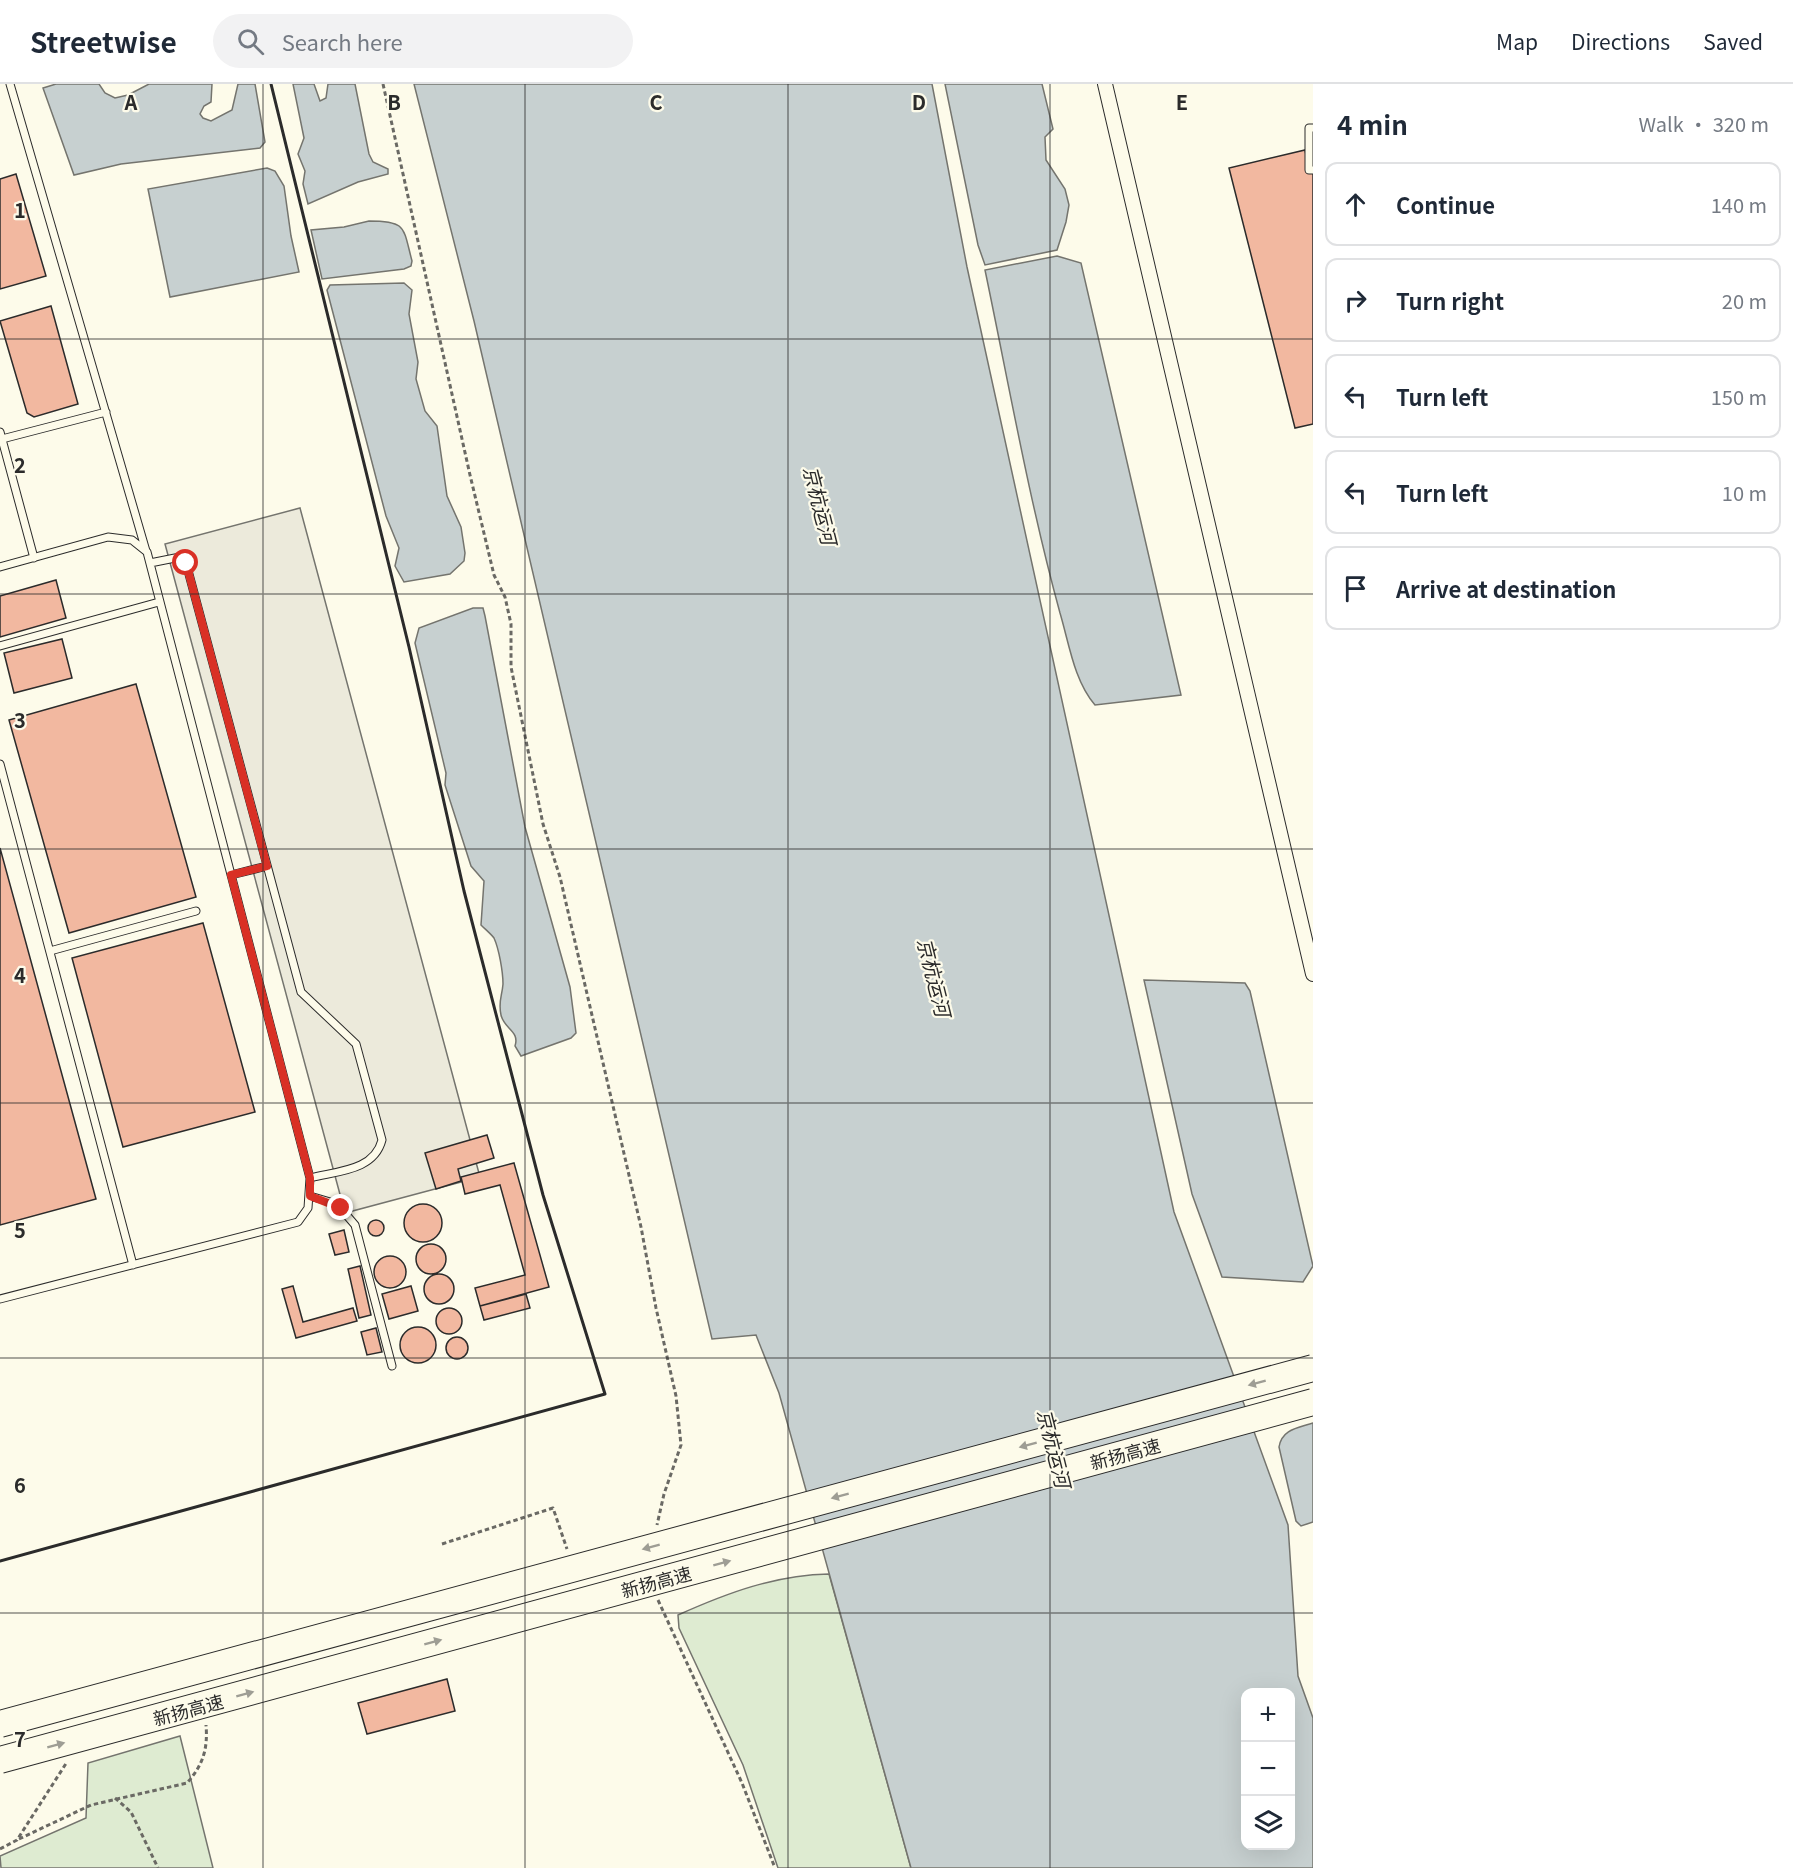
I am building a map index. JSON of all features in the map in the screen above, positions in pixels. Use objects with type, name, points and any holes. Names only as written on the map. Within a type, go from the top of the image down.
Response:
[{"type":"highway","name":"新扬高速","points":[[0,1724],[1313,1368]]},
{"type":"highway","name":"新扬高速","points":[[0,1760],[1313,1402]]},
{"type":"street","points":[[1105,84],[1313,974]]},
{"type":"lane","points":[[0,1299],[298,1222],[308,1208],[310,1196],[310,1178],[150,563],[10,84]]},
{"type":"lane","points":[[1313,128],[1309,128],[1309,170],[1313,170]]},
{"type":"lane","points":[[34,558],[1,435],[106,412]]},
{"type":"lane","points":[[0,567],[108,537],[132,540],[147,552]]},
{"type":"lane","points":[[150,563],[170,557],[180,557],[186,563],[301,992],[356,1044],[382,1140],[379,1150],[371,1160],[358,1167],[310,1178]]},
{"type":"lane","points":[[0,646],[159,602]]},
{"type":"lane","points":[[0,764],[133,1264]]},
{"type":"lane","points":[[231,875],[267,866]]},
{"type":"lane","points":[[50,951],[196,911]]},
{"type":"lane","points":[[310,1196],[337,1204],[355,1226],[392,1366]]},
{"type":"path","points":[[383,84],[470,475],[495,575],[505,597],[509,615],[511,667],[543,824],[565,898],[641,1227],[676,1396],[681,1444],[664,1494],[655,1534]]},
{"type":"path","points":[[442,1544],[553,1508],[570,1559]]},
{"type":"path","points":[[656,1592],[659,1607],[742,1783],[775,1868]]},
{"type":"path","points":[[17,1840],[91,1805],[187,1783],[198,1771],[205,1756],[206,1715]]},
{"type":"path","points":[[115,1798],[131,1812],[158,1868]]},
{"type":"green space","points":[[829,1574],[911,1868],[778,1868],[743,1765],[679,1628],[678,1615],[715,1599],[770,1582]]},
{"type":"green space","points":[[180,1736],[213,1868],[1,1868],[0,1856],[86,1818],[88,1763]]},
{"type":"shaded area","points":[[300,508],[480,1177],[345,1213],[165,544]]},
{"type":"water","points":[[56,84],[99,84],[105,93],[115,98],[128,95],[149,84],[212,84],[211,102],[204,106],[200,114],[211,121],[232,110],[238,84],[255,84],[265,142],[260,148],[121,164],[74,175],[43,88]]},
{"type":"water","points":[[293,84],[314,84],[320,101],[326,98],[328,84],[355,84],[369,154],[373,162],[388,169],[388,174],[358,182],[308,204],[303,184],[305,171],[298,154],[304,138]]},
{"type":"water","name":"京杭运河","points":[[414,84],[932,84],[967,267],[1174,1212],[1288,1525],[1298,1676],[1313,1718],[1313,1868],[911,1868],[779,1393],[756,1335],[712,1339],[474,321]]},
{"type":"water","points":[[945,84],[1042,84],[1053,129],[1045,137],[1046,160],[1065,189],[1069,205],[1057,250],[985,265],[978,245]]},
{"type":"water","points":[[267,168],[275,171],[284,186],[299,272],[170,297],[148,189]]},
{"type":"water","points":[[369,221],[390,222],[401,228],[407,240],[411,266],[404,269],[322,279],[311,230],[344,227]]},
{"type":"water","points":[[1057,256],[1081,263],[1181,695],[1095,705],[1082,685],[1069,649],[1029,485],[985,270]]},
{"type":"water","points":[[404,283],[412,290],[409,314],[418,362],[416,379],[425,411],[437,426],[447,496],[461,527],[465,553],[464,561],[450,574],[404,582],[395,566],[399,548],[386,516],[327,290],[330,285]]},
{"type":"water","points":[[473,608],[483,608],[485,616],[525,827],[570,987],[576,1033],[571,1038],[521,1056],[515,1046],[514,1033],[505,1024],[501,1015],[500,1002],[503,984],[499,954],[494,938],[481,925],[484,881],[471,866],[445,785],[446,773],[415,643],[419,628]]},
{"type":"water","points":[[1144,980],[1245,983],[1250,991],[1313,1266],[1303,1282],[1222,1277],[1192,1194]]},
{"type":"water","points":[[1313,1423],[1313,1522],[1301,1526],[1296,1521],[1279,1447],[1283,1436],[1287,1433]]},
{"type":"building","points":[[1305,150],[1309,170],[1313,170],[1313,424],[1295,428],[1229,168]]},
{"type":"building","points":[[16,174],[46,276],[0,289],[0,179]]},
{"type":"building","points":[[51,306],[78,404],[34,417],[27,413],[0,321]]},
{"type":"building","points":[[56,580],[66,618],[0,637],[0,596]]},
{"type":"building","points":[[62,639],[72,678],[14,693],[4,653]]},
{"type":"building","points":[[136,684],[196,897],[69,933],[9,720]]},
{"type":"building","points":[[0,848],[96,1199],[0,1225]]},
{"type":"building","points":[[203,923],[255,1112],[123,1147],[72,958]]},
{"type":"building","points":[[487,1135],[494,1158],[458,1169],[461,1181],[436,1189],[425,1153]]},
{"type":"building","points":[[514,1163],[549,1287],[480,1306],[475,1288],[525,1275],[500,1185],[465,1194],[461,1177]]},
{"type":"building","points":[[423,1204],[437,1209],[442,1223],[437,1237],[423,1242],[409,1237],[404,1223],[409,1209]]},
{"type":"building","points":[[373,1220],[379,1220],[384,1228],[382,1234],[373,1236],[368,1231],[368,1225]]},
{"type":"building","points":[[344,1230],[349,1252],[335,1255],[329,1234]]},
{"type":"building","points":[[431,1244],[442,1248],[446,1259],[442,1270],[431,1274],[420,1270],[416,1259],[420,1248]]},
{"type":"building","points":[[390,1256],[401,1261],[406,1272],[401,1283],[390,1288],[379,1283],[374,1272],[379,1261]]},
{"type":"building","points":[[360,1266],[371,1315],[359,1318],[348,1269]]},
{"type":"building","points":[[439,1274],[445,1275],[453,1283],[453,1295],[445,1303],[439,1304],[433,1303],[425,1295],[424,1289],[425,1283],[433,1275]]},
{"type":"building","points":[[293,1286],[303,1322],[353,1308],[357,1321],[296,1338],[282,1289]]},
{"type":"building","points":[[411,1286],[418,1311],[389,1319],[382,1294]]},
{"type":"building","points":[[526,1294],[530,1308],[484,1320],[480,1306]]},
{"type":"building","points":[[449,1308],[458,1312],[462,1321],[458,1330],[449,1334],[440,1330],[436,1321],[440,1312]]},
{"type":"building","points":[[418,1327],[431,1332],[436,1345],[431,1358],[418,1363],[405,1358],[400,1345],[405,1332]]},
{"type":"building","points":[[376,1328],[382,1352],[367,1355],[361,1332]]},
{"type":"building","points":[[457,1337],[465,1340],[468,1348],[465,1356],[457,1359],[449,1356],[446,1348],[449,1340]]},
{"type":"building","points":[[447,1679],[455,1711],[367,1734],[358,1703]]},
{"type":"wall","points":[[0,1561],[605,1394],[543,1195],[464,891],[409,647],[271,84]]},
{"type":"route","points":[[186,563],[267,866],[231,875],[310,1178],[310,1196],[337,1204],[341,1208]]}]
